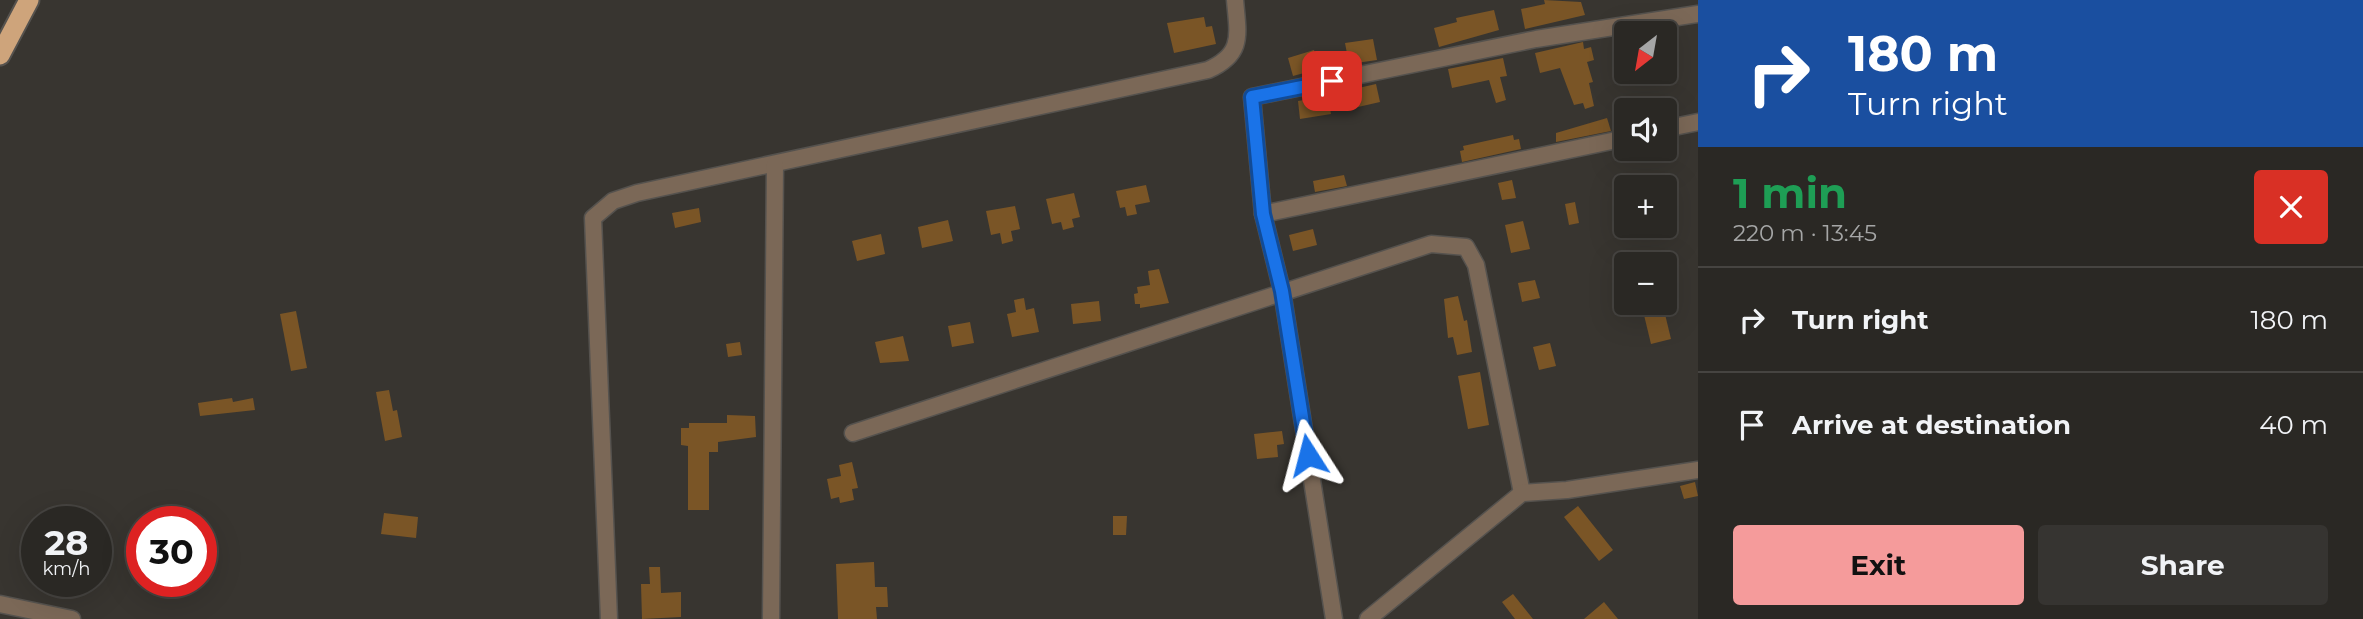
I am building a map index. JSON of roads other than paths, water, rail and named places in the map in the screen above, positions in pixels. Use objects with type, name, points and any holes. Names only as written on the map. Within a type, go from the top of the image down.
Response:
[{"type":"highway","points":[[0,55],[29,0]]},
{"type":"street","points":[[609,619],[593,218],[613,201],[637,193],[1208,70],[1226,62],[1239,39],[1235,0]]},
{"type":"street","points":[[1334,619],[1282,291],[1263,214],[1252,97],[1536,39],[1698,14]]},
{"type":"street","points":[[1677,127],[1698,122]]},
{"type":"street","points":[[1263,214],[1614,141]]},
{"type":"street","points":[[771,619],[775,164]]},
{"type":"street","points":[[853,433],[1431,244],[1465,247],[1476,265],[1522,493]]},
{"type":"street","points":[[1368,619],[1522,493],[1567,490],[1698,470]]},
{"type":"street","points":[[0,604],[72,619]]}]
